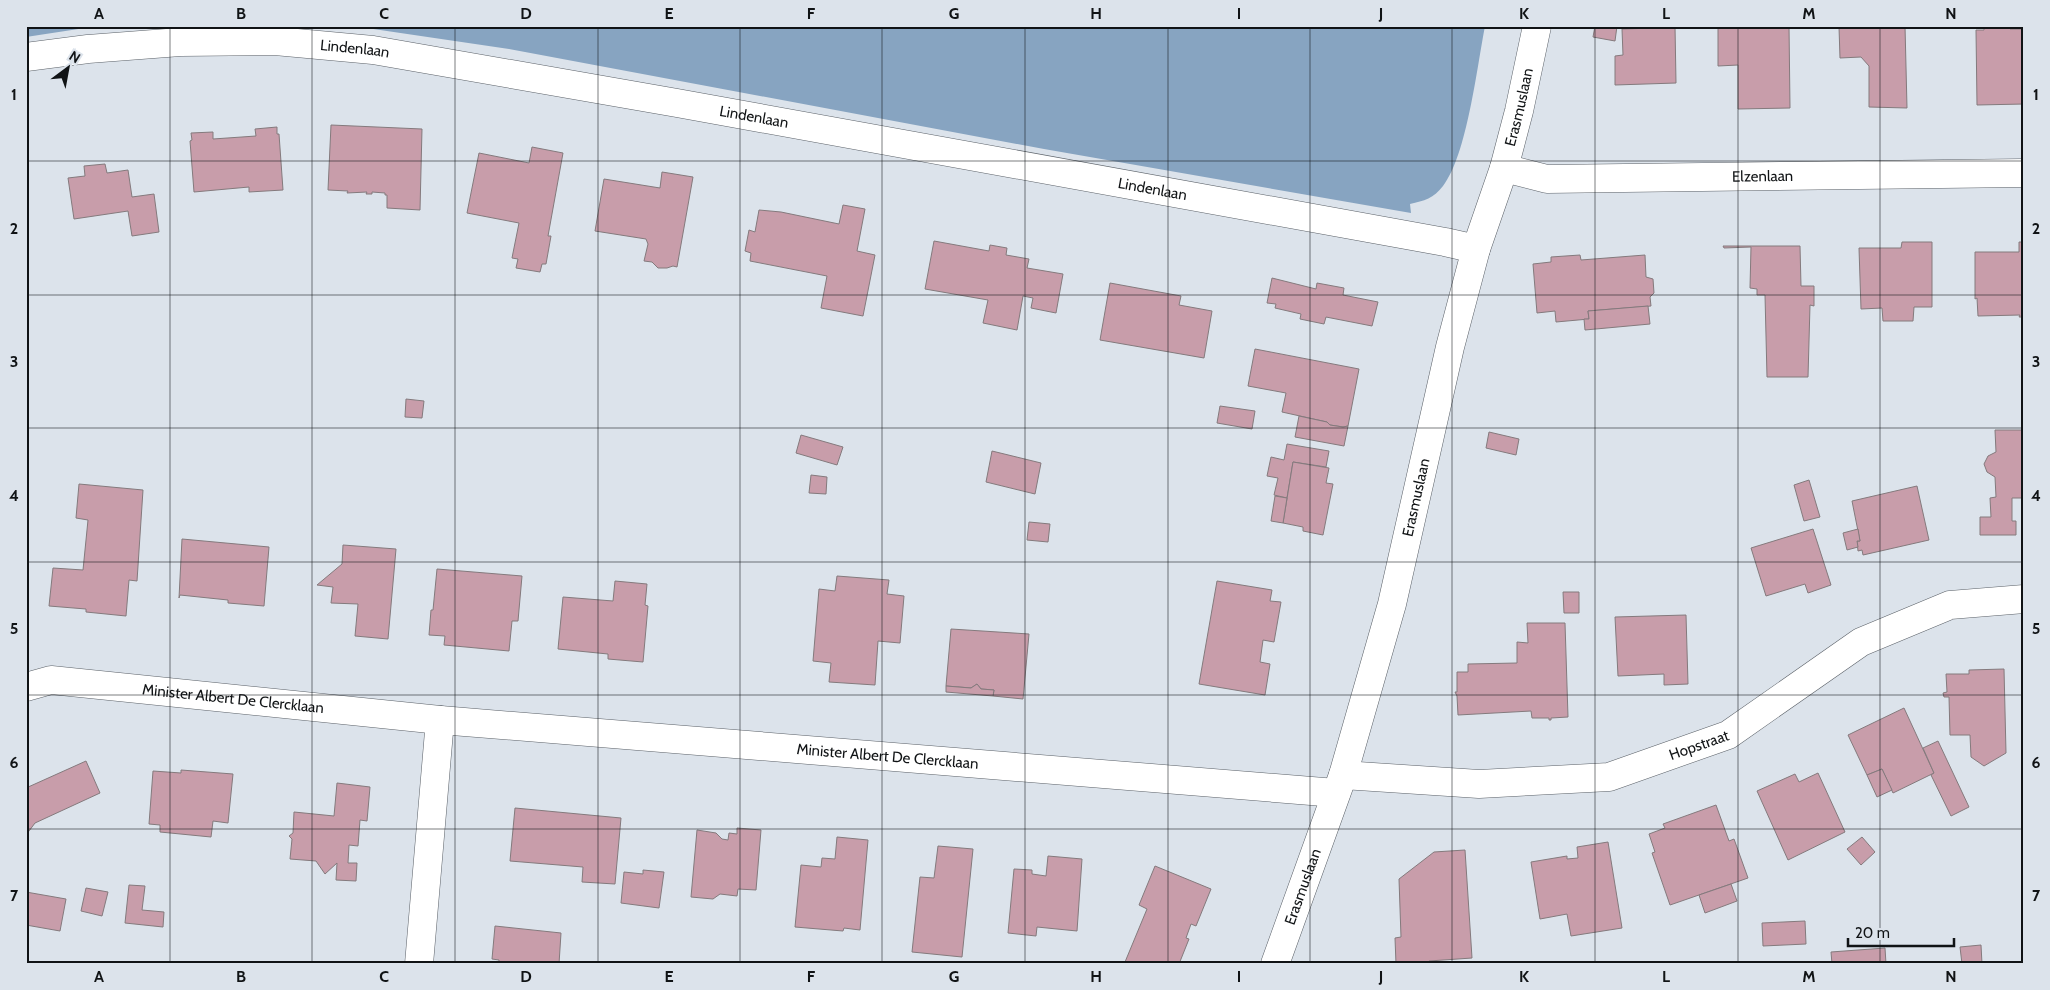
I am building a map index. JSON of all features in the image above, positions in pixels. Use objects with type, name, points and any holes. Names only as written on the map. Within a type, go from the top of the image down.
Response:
[{"type":"street","name":"Erasmuslaan","points":[[1274,964],[1339,784],[1392,604],[1450,347],[1476,249],[1504,168],[1519,111],[1537,26]]},
{"type":"street","name":"Lindenlaan","points":[[26,57],[88,49],[180,42],[275,41],[373,50],[716,110],[1476,249]]},
{"type":"street","name":"Elzenlaan","points":[[1504,168],[1547,179],[2024,173]]},
{"type":"street","name":"Hopstraat","points":[[1339,784],[1479,784],[1609,777],[1728,735],[1861,642],[1950,605],[2024,599]]},
{"type":"street","name":"Minister Albert De Clercklaan","points":[[26,687],[51,680],[440,720],[1339,784]]},
{"type":"street","points":[[419,964],[440,720]]},
{"type":"shaded area","points":[[26,26],[98,26],[26,37]]},
{"type":"shaded area","points":[[353,26],[1485,26],[1470,110],[1459,154],[1443,186],[1432,196],[1410,204],[1411,213],[1044,149],[509,49]]},
{"type":"building","points":[[1595,26],[1617,26],[1615,41],[1593,37]]},
{"type":"building","points":[[1654,26],[1675,26],[1676,83],[1615,85],[1615,56],[1623,55],[1622,29],[1654,28]]},
{"type":"building","points":[[1718,26],[1789,26],[1790,108],[1738,109],[1738,65],[1718,66]]},
{"type":"building","points":[[1905,26],[1907,108],[1869,107],[1869,66],[1861,57],[1840,58],[1839,27]]},
{"type":"building","points":[[1984,26],[2010,26],[2010,29],[2024,29],[2024,104],[1977,105],[1976,30],[1984,30]]},
{"type":"building","points":[[331,125],[422,129],[420,210],[387,208],[387,195],[385,193],[347,193],[348,191],[328,190]]},
{"type":"building","points":[[277,127],[283,190],[249,192],[249,187],[194,192],[191,133],[213,132],[213,139],[256,136],[255,129]]},
{"type":"building","points":[[532,147],[563,153],[548,236],[551,236],[546,264],[542,264],[540,272],[516,268],[518,259],[512,258],[519,223],[467,213],[479,153],[529,163]]},
{"type":"building","points":[[105,164],[107,173],[128,170],[132,197],[154,194],[159,232],[132,236],[128,211],[74,219],[68,178],[85,176],[84,166]]},
{"type":"building","points":[[662,172],[693,177],[677,267],[658,268],[652,262],[644,261],[648,244],[646,239],[595,231],[604,179],[660,188]]},
{"type":"building","points":[[843,205],[865,209],[857,251],[875,255],[863,316],[821,308],[827,276],[750,261],[751,253],[745,251],[749,230],[755,232],[759,210],[781,212],[839,224]]},
{"type":"building","points":[[934,241],[989,251],[990,245],[1007,248],[1006,255],[1029,259],[1027,268],[1063,274],[1056,313],[1031,308],[1033,298],[1023,296],[1017,330],[983,323],[988,300],[925,289]]},
{"type":"building","points":[[1902,242],[1932,242],[1932,307],[1914,307],[1913,321],[1883,321],[1882,308],[1861,309],[1859,248],[1901,248]]},
{"type":"building","points":[[2019,242],[2024,242],[2024,317],[2019,317],[2020,315],[1978,316],[1977,298],[1975,299],[1975,252],[2019,252]]},
{"type":"building","points":[[1723,246],[1800,246],[1801,286],[1814,286],[1814,306],[1810,305],[1808,377],[1767,377],[1765,295],[1757,295],[1757,289],[1750,288],[1751,247],[1724,248]]},
{"type":"building","points":[[1580,255],[1581,260],[1645,255],[1646,277],[1653,279],[1654,293],[1650,297],[1651,306],[1588,311],[1589,319],[1556,322],[1555,311],[1537,313],[1533,264],[1551,262],[1551,257]]},
{"type":"building","points":[[1272,278],[1316,289],[1317,283],[1344,288],[1343,295],[1378,302],[1372,326],[1326,317],[1324,324],[1300,319],[1301,314],[1275,308],[1276,304],[1267,303]]},
{"type":"building","points":[[1110,283],[1181,296],[1179,305],[1212,311],[1204,358],[1100,340]]},
{"type":"building","points":[[1648,306],[1650,324],[1585,330],[1584,319],[1589,319],[1588,311]]},
{"type":"building","points":[[1255,349],[1359,369],[1348,426],[1330,425],[1327,422],[1282,412],[1286,393],[1248,386]]},
{"type":"building","points":[[406,399],[424,401],[422,418],[405,417]]},
{"type":"building","points":[[1220,406],[1255,411],[1252,429],[1217,423]]},
{"type":"building","points":[[1299,416],[1327,422],[1330,425],[1348,426],[1344,446],[1295,437]]},
{"type":"building","points":[[1995,430],[2024,430],[2024,498],[2012,498],[2012,521],[2016,521],[2016,535],[1980,535],[1980,517],[1991,517],[1990,498],[1996,497],[1995,477],[1987,472],[1984,464],[1988,456],[1996,452]]},
{"type":"building","points":[[1489,432],[1519,439],[1516,455],[1486,448]]},
{"type":"building","points":[[801,435],[843,447],[837,465],[796,453]]},
{"type":"building","points":[[1287,444],[1329,451],[1326,467],[1293,462],[1287,498],[1274,495],[1278,478],[1267,476],[1271,457],[1284,460]]},
{"type":"building","points":[[992,451],[1041,463],[1035,494],[986,482]]},
{"type":"building","points":[[1293,462],[1329,468],[1326,483],[1333,484],[1323,535],[1303,531],[1303,527],[1283,523]]},
{"type":"building","points":[[811,475],[827,477],[826,494],[809,493]]},
{"type":"building","points":[[1809,480],[1820,517],[1804,521],[1794,485]]},
{"type":"building","points":[[79,484],[143,490],[137,581],[129,580],[126,616],[86,612],[86,609],[49,606],[53,568],[83,570],[88,520],[76,518]]},
{"type":"building","points":[[1917,486],[1929,540],[1863,555],[1862,550],[1858,551],[1857,541],[1860,541],[1852,501]]},
{"type":"building","points":[[1275,496],[1287,498],[1283,523],[1271,521]]},
{"type":"building","points":[[1029,522],[1050,524],[1048,542],[1027,540]]},
{"type":"building","points":[[1813,529],[1831,585],[1808,593],[1805,584],[1766,596],[1751,548]]},
{"type":"building","points":[[1858,529],[1860,541],[1857,541],[1858,547],[1847,550],[1843,533]]},
{"type":"building","points":[[182,539],[269,547],[264,606],[228,603],[228,600],[180,595],[179,598]]},
{"type":"building","points":[[343,545],[396,549],[388,639],[355,636],[358,604],[331,603],[333,587],[317,585],[342,564]]},
{"type":"building","points":[[437,569],[522,576],[518,621],[512,621],[509,651],[444,645],[445,636],[429,635]]},
{"type":"building","points":[[837,576],[889,580],[887,594],[904,596],[900,643],[878,641],[875,685],[829,682],[831,663],[813,661],[819,589],[835,591]]},
{"type":"building","points":[[615,581],[647,584],[645,605],[648,606],[643,662],[608,659],[608,654],[558,649],[563,597],[613,601]]},
{"type":"building","points":[[1217,581],[1272,590],[1270,601],[1281,602],[1274,642],[1263,640],[1260,662],[1270,664],[1265,695],[1199,684]]},
{"type":"building","points":[[1563,592],[1579,592],[1579,613],[1564,613]]},
{"type":"building","points":[[1686,615],[1688,684],[1664,685],[1664,674],[1618,676],[1615,617]]},
{"type":"building","points":[[1527,623],[1565,623],[1568,717],[1551,718],[1551,720],[1549,718],[1532,718],[1531,711],[1458,715],[1455,692],[1457,692],[1457,672],[1468,672],[1468,664],[1517,663],[1517,642],[1528,643]]},
{"type":"building","points":[[951,629],[1029,634],[1023,699],[993,696],[994,690],[981,689],[977,684],[971,688],[946,686]]},
{"type":"building","points":[[2004,669],[2006,753],[1984,766],[1971,757],[1970,735],[1950,735],[1949,697],[1944,697],[1943,693],[1947,692],[1946,674],[1969,674],[1969,670]]},
{"type":"building","points":[[977,684],[981,689],[994,690],[993,696],[946,692],[946,686],[971,688]]},
{"type":"building","points":[[1904,708],[1934,773],[1893,793],[1882,769],[1867,775],[1848,735]]},
{"type":"building","points":[[1938,741],[1969,807],[1951,816],[1931,775],[1934,773],[1923,748]]},
{"type":"building","points":[[86,761],[100,793],[35,823],[26,835],[26,788]]},
{"type":"building","points":[[1882,769],[1892,790],[1877,797],[1867,775]]},
{"type":"building","points":[[181,770],[233,774],[228,823],[213,821],[211,837],[160,832],[160,825],[149,824],[153,771],[181,773]]},
{"type":"building","points":[[1818,773],[1845,832],[1788,860],[1757,791],[1795,774],[1799,782]]},
{"type":"building","points":[[337,783],[370,787],[367,821],[360,820],[358,846],[349,845],[348,863],[357,863],[356,881],[336,880],[337,863],[325,874],[316,861],[290,859],[292,839],[289,836],[293,833],[294,812],[334,816]]},
{"type":"building","points":[[1716,805],[1729,841],[1734,839],[1748,878],[1670,905],[1652,853],[1655,852],[1649,834],[1665,828],[1663,824]]},
{"type":"building","points":[[515,808],[621,818],[615,884],[582,882],[583,867],[510,861]]},
{"type":"building","points":[[737,828],[761,830],[756,890],[738,889],[737,896],[720,894],[713,899],[691,897],[697,830],[716,833],[722,839],[728,840],[729,833],[737,834]]},
{"type":"building","points":[[837,837],[868,840],[860,930],[844,928],[843,931],[795,927],[801,865],[821,867],[822,858],[835,859]]},
{"type":"building","points":[[1862,837],[1875,852],[1861,865],[1847,849]]},
{"type":"building","points":[[1608,842],[1622,928],[1571,936],[1567,914],[1540,919],[1531,862],[1567,856],[1567,859],[1578,858],[1577,847]]},
{"type":"building","points":[[938,846],[973,849],[962,957],[912,952],[920,877],[934,878]]},
{"type":"building","points":[[1465,850],[1472,958],[1429,961],[1429,964],[1396,964],[1395,938],[1401,937],[1399,879],[1434,852]]},
{"type":"building","points":[[1048,856],[1082,859],[1077,931],[1037,927],[1036,936],[1008,933],[1014,869],[1032,870],[1032,874],[1046,876]]},
{"type":"building","points":[[1155,866],[1211,889],[1196,926],[1191,924],[1186,938],[1189,939],[1179,964],[1128,964],[1125,962],[1147,909],[1139,905]]},
{"type":"building","points":[[643,870],[664,872],[659,908],[621,903],[624,872],[643,874]]},
{"type":"building","points":[[1731,884],[1737,901],[1705,913],[1699,895]]},
{"type":"building","points":[[129,885],[145,886],[142,910],[164,912],[163,927],[125,923]]},
{"type":"building","points":[[86,888],[108,892],[102,916],[81,911]]},
{"type":"building","points":[[26,892],[66,899],[60,931],[26,925]]},
{"type":"building","points":[[1805,921],[1806,944],[1763,946],[1762,923]]},
{"type":"building","points":[[495,926],[561,933],[559,964],[499,964],[499,960],[492,959]]},
{"type":"building","points":[[1981,945],[1982,964],[1962,964],[1960,947]]},
{"type":"building","points":[[1885,948],[1886,964],[1832,964],[1831,952]]}]
